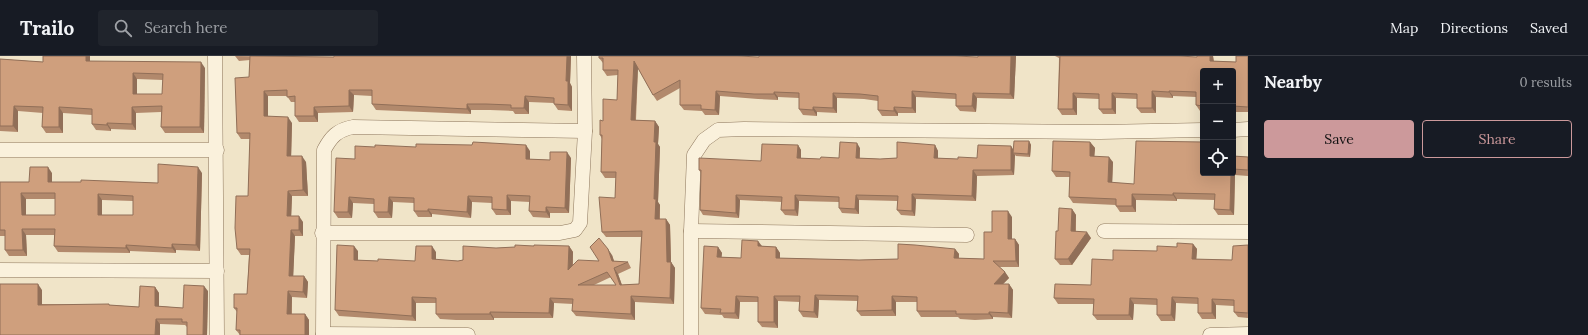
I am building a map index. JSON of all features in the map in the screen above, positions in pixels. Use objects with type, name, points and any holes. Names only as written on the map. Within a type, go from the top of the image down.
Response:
[{"type":"street","points":[[215,56],[217,150],[217,335]]},
{"type":"street","points":[[322,233],[570,233],[575,230],[580,223],[585,130],[584,56]]},
{"type":"street","points":[[468,335],[323,334],[322,233],[324,150],[332,136],[342,129],[353,127],[585,130]]},
{"type":"street","points":[[1236,130],[1248,129]]},
{"type":"street","points":[[691,335],[691,231],[694,154],[704,140],[718,130],[1100,132],[1200,130]]},
{"type":"street","points":[[0,150],[217,150]]},
{"type":"street","points":[[691,231],[967,235]]},
{"type":"street","points":[[1104,231],[1248,232]]},
{"type":"street","points":[[0,270],[217,271]]},
{"type":"street","points":[[1210,335],[1248,334]]},
{"type":"building","points":[[43,56],[86,56],[86,61],[201,62],[200,127],[161,127],[162,106],[132,107],[132,124],[107,123],[107,125],[92,124],[92,109],[59,107],[59,127],[42,127],[43,107],[14,106],[13,126],[0,126],[0,59],[43,62]],"holes":[[[133,73],[163,74],[162,94],[133,94]]]},
{"type":"building","points":[[250,56],[567,56],[566,81],[568,81],[568,105],[554,104],[554,98],[525,96],[524,108],[511,108],[511,105],[486,104],[467,104],[467,109],[372,104],[372,90],[349,90],[349,106],[314,107],[314,116],[295,116],[295,96],[287,97],[287,90],[264,91],[264,116],[288,117],[287,156],[302,156],[303,190],[288,191],[287,216],[299,216],[299,230],[291,230],[289,276],[304,276],[303,292],[288,291],[287,314],[305,314],[305,335],[240,335],[240,330],[236,330],[237,308],[234,308],[234,294],[247,294],[250,249],[237,249],[235,228],[236,196],[248,196],[250,133],[237,133],[235,78],[249,77]]},
{"type":"building","points":[[599,56],[1011,56],[1010,94],[973,93],[972,106],[956,106],[956,94],[912,91],[912,108],[894,107],[894,111],[878,110],[878,96],[833,93],[833,108],[813,107],[813,110],[799,109],[799,93],[774,92],[774,94],[754,94],[716,91],[715,110],[701,109],[701,105],[680,105],[680,80],[653,95],[634,61],[631,120],[655,121],[655,219],[666,219],[667,262],[671,262],[670,298],[631,296],[631,314],[572,311],[573,299],[550,298],[549,313],[490,312],[490,314],[436,314],[436,298],[412,297],[412,316],[335,310],[337,245],[354,246],[354,260],[378,261],[378,259],[415,261],[416,246],[432,246],[432,259],[458,261],[463,260],[463,246],[496,248],[515,247],[515,245],[569,246],[568,270],[578,260],[599,261],[590,247],[599,238],[608,249],[612,261],[628,262],[614,268],[620,285],[639,284],[642,231],[602,232],[599,197],[615,198],[616,172],[601,172],[602,135],[600,135],[600,120],[603,121],[603,99],[617,100],[618,70],[603,70],[603,58],[599,58]],"holes":[[[607,272],[616,285],[578,285]]]},
{"type":"building","points":[[1060,56],[1210,56],[1210,61],[1236,62],[1236,56],[1248,56],[1248,107],[1236,106],[1236,68],[1200,68],[1200,106],[1196,105],[1196,92],[1152,91],[1152,108],[1137,108],[1137,94],[1112,93],[1112,109],[1099,109],[1099,94],[1073,93],[1073,109],[1058,109]]},
{"type":"building","points":[[1014,141],[1029,141],[1028,154],[1013,153]]},
{"type":"building","points":[[1053,141],[1090,142],[1090,156],[1109,157],[1108,182],[1134,184],[1136,141],[1200,142],[1200,176],[1231,176],[1230,210],[1214,209],[1215,194],[1132,194],[1132,206],[1116,206],[1116,199],[1069,197],[1070,172],[1052,171]]},
{"type":"building","points":[[473,142],[526,145],[526,159],[550,160],[550,152],[567,152],[565,208],[546,207],[546,212],[529,211],[530,196],[507,195],[507,210],[492,209],[492,197],[468,196],[467,212],[428,209],[428,211],[414,211],[414,198],[389,197],[388,212],[374,212],[374,199],[349,197],[348,212],[334,212],[336,158],[355,159],[355,146],[375,147],[375,145],[416,147],[416,144],[472,145]]},
{"type":"building","points":[[840,142],[857,143],[856,158],[880,159],[897,158],[897,142],[935,145],[934,158],[958,159],[958,157],[977,158],[978,145],[1011,146],[1011,170],[973,170],[972,196],[912,194],[912,211],[897,210],[898,196],[856,195],[855,209],[839,208],[839,197],[795,195],[795,210],[781,210],[782,197],[736,195],[736,213],[700,210],[701,170],[699,170],[699,158],[761,161],[762,144],[798,145],[797,158],[839,158]]},
{"type":"building","points":[[1236,156],[1248,157],[1248,170],[1236,169]]},
{"type":"building","points":[[158,164],[198,167],[196,245],[172,244],[172,248],[126,245],[126,248],[54,246],[55,229],[22,229],[23,250],[5,250],[5,230],[0,230],[0,182],[29,182],[30,167],[48,167],[48,182],[81,182],[81,180],[158,183]],"holes":[[[21,193],[55,193],[55,215],[22,215]],[[98,194],[133,196],[133,215],[98,215]]]},
{"type":"building","points":[[1059,208],[1072,209],[1071,231],[1087,232],[1068,259],[1055,259]]},
{"type":"building","points":[[992,211],[1008,211],[1008,239],[1015,239],[1016,261],[993,261],[1005,272],[994,284],[1009,284],[1008,313],[989,312],[989,314],[956,314],[956,311],[917,311],[917,297],[892,296],[892,310],[857,311],[858,296],[815,295],[814,312],[799,311],[800,296],[774,296],[774,322],[758,322],[758,297],[736,296],[735,313],[720,313],[721,309],[701,308],[704,246],[718,247],[717,257],[741,258],[742,240],[758,241],[758,246],[776,247],[776,258],[859,260],[898,259],[898,244],[955,249],[954,258],[984,259],[984,232],[992,232]]},
{"type":"building","points":[[1177,243],[1193,244],[1192,259],[1232,260],[1233,246],[1248,245],[1248,313],[1234,312],[1234,300],[1212,299],[1212,313],[1198,313],[1198,298],[1172,297],[1171,315],[1157,315],[1157,299],[1130,298],[1129,315],[1093,315],[1094,299],[1054,298],[1055,284],[1091,285],[1092,259],[1113,260],[1113,250],[1157,251],[1157,246],[1177,247]]},
{"type":"building","points":[[0,284],[38,284],[38,305],[109,304],[139,307],[140,286],[155,287],[155,306],[183,308],[184,285],[204,286],[203,335],[187,335],[187,322],[182,322],[182,319],[156,319],[155,335],[0,335]]}]
